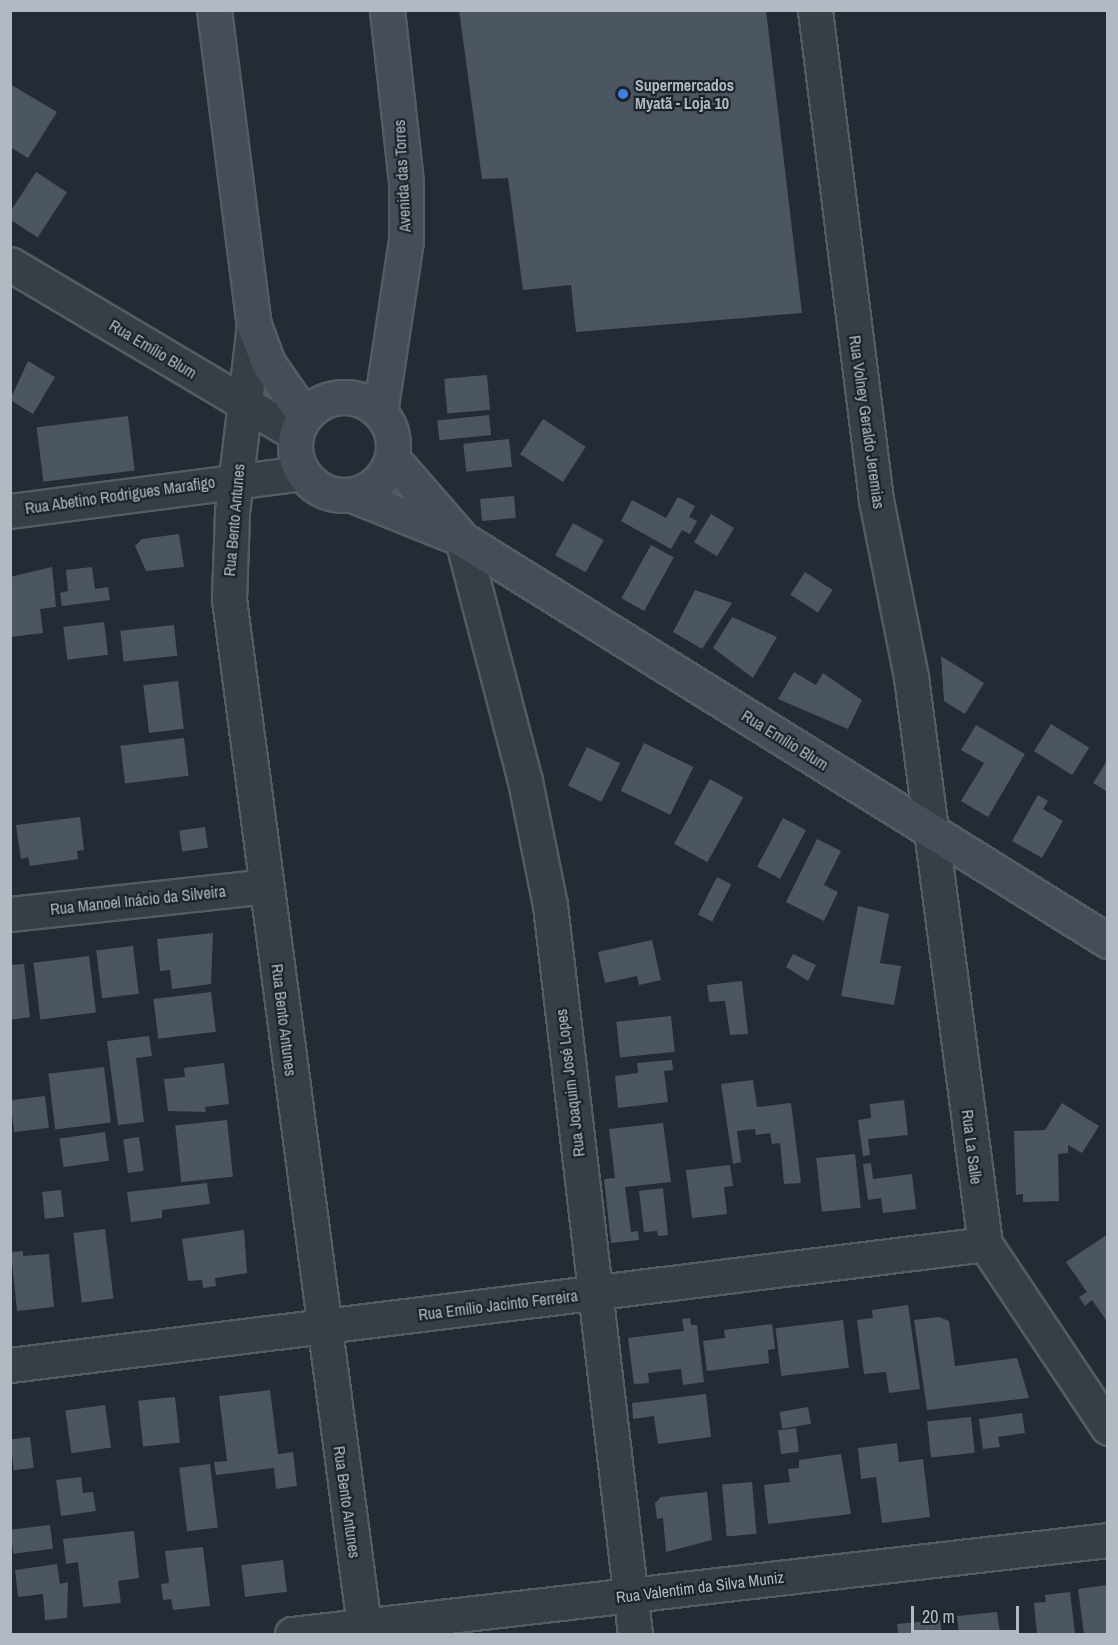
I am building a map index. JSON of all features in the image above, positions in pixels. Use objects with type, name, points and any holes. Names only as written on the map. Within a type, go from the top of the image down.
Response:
[{"type":"main road","points":[[214,10],[254,325],[268,363],[300,424],[302,473],[324,491],[352,495],[378,482],[392,458],[391,434],[380,412],[366,401],[341,397],[317,404],[300,424]]},
{"type":"main road","name":"Avenida das Torres","points":[[380,412],[405,241],[406,182],[387,10]]},
{"type":"main road","name":"Rua Emílio Blum","points":[[392,458],[462,539]]},
{"type":"main road","name":"Rua Emílio Blum","points":[[352,495],[462,539],[1107,941]]},
{"type":"street","name":"Rua Volney Geraldo Jeremias","points":[[815,10],[876,500],[901,618],[931,831]]},
{"type":"street","name":"Rua Emílio Blum","points":[[10,264],[245,404],[300,424]]},
{"type":"street","points":[[245,404],[254,325]]},
{"type":"street","name":"Rua Bento Antunes","points":[[245,404],[237,479],[229,599],[364,1630]]},
{"type":"street","name":"Rua Abetino Rodrigues Marafigo","points":[[10,511],[237,479],[302,473]]},
{"type":"street","name":"Rua Joaquim José Lopes","points":[[462,539],[525,781],[550,905],[635,1635]]},
{"type":"street","name":"Rua La Salle","points":[[931,831],[985,1244],[1107,1428]]},
{"type":"street","name":"Rua Manoel Inácio da Silveira","points":[[10,915],[266,886]]},
{"type":"street","name":"Rua Emílio Jacinto Ferreira","points":[[10,1365],[985,1244]]},
{"type":"street","name":"Rua Valentim da Silva Muniz","points":[[292,1635],[364,1630],[630,1595],[1107,1540]]},
{"type":"building","name":"Supermercados Myatã - Loja 10","points":[[459,10],[766,10],[802,313],[576,332],[571,285],[523,290],[508,178],[482,179]]},
{"type":"building","points":[[10,84],[57,112],[28,158],[10,147]]},
{"type":"building","points":[[36,172],[67,192],[38,237],[10,220],[10,212]]},
{"type":"building","points":[[28,361],[55,377],[33,414],[10,400]]},
{"type":"building","points":[[487,375],[490,410],[447,414],[444,379]]},
{"type":"building","points":[[489,415],[491,435],[439,440],[437,420]]},
{"type":"building","points":[[128,416],[135,471],[43,482],[37,427]]},
{"type":"building","points":[[543,419],[586,447],[563,482],[520,454]]},
{"type":"building","points":[[509,439],[512,467],[466,472],[463,444]]},
{"type":"building","points":[[514,496],[516,518],[482,521],[480,499]]},
{"type":"building","points":[[678,497],[695,506],[689,517],[697,521],[690,534],[682,530],[671,549],[621,521],[632,500],[666,518]]},
{"type":"building","points":[[711,514],[734,528],[717,556],[694,542]]},
{"type":"building","points":[[573,523],[604,540],[586,572],[555,555]]},
{"type":"building","points":[[179,534],[184,567],[146,571],[135,546],[142,539]]},
{"type":"building","points":[[651,545],[674,558],[644,611],[621,598]]},
{"type":"building","points":[[52,567],[56,607],[40,609],[43,633],[10,637],[10,577]]},
{"type":"building","points":[[92,567],[95,589],[108,587],[110,600],[62,606],[60,593],[68,591],[66,570]]},
{"type":"building","points":[[805,572],[833,590],[818,613],[790,595]]},
{"type":"building","points":[[695,590],[732,603],[702,649],[673,632]]},
{"type":"building","points":[[732,617],[777,637],[753,678],[713,648]]},
{"type":"building","points":[[104,622],[108,655],[67,660],[63,627]]},
{"type":"building","points":[[174,625],[177,656],[124,661],[120,631]]},
{"type":"building","points":[[941,656],[984,683],[965,714],[944,701]]},
{"type":"building","points":[[794,672],[816,685],[823,673],[862,700],[848,729],[778,699]]},
{"type":"building","points":[[178,681],[184,729],[149,733],[143,685]]},
{"type":"building","points":[[1051,724],[1089,748],[1072,775],[1034,751]]},
{"type":"building","points":[[976,725],[1025,754],[988,817],[961,801],[984,763],[961,750]]},
{"type":"building","points":[[184,738],[189,776],[125,784],[120,746]]},
{"type":"building","points":[[644,743],[693,767],[670,815],[621,791]]},
{"type":"building","points":[[587,747],[620,763],[601,802],[568,786]]},
{"type":"building","points":[[1108,759],[1108,792],[1093,783]]},
{"type":"building","points":[[710,779],[743,797],[707,862],[674,844]]},
{"type":"building","points":[[1038,795],[1048,801],[1043,809],[1063,821],[1042,858],[1012,841]]},
{"type":"building","points":[[80,817],[84,850],[77,851],[78,859],[30,866],[28,857],[21,859],[16,825]]},
{"type":"building","points":[[783,818],[806,830],[780,879],[757,867]]},
{"type":"building","points":[[205,827],[208,848],[182,851],[179,831]]},
{"type":"building","points":[[817,839],[841,851],[824,885],[838,892],[824,921],[786,902]]},
{"type":"building","points":[[717,877],[731,884],[712,922],[698,914]]},
{"type":"building","points":[[858,906],[889,914],[880,963],[901,966],[894,1005],[841,996]]},
{"type":"building","points":[[213,933],[211,984],[172,989],[170,970],[160,971],[157,939]]},
{"type":"building","points":[[652,940],[661,980],[639,985],[637,976],[605,983],[598,952]]},
{"type":"building","points":[[133,946],[139,994],[102,998],[96,951]]},
{"type":"building","points":[[793,954],[816,965],[808,981],[786,967]]},
{"type":"building","points":[[89,956],[96,1013],[40,1019],[33,963]]},
{"type":"building","points":[[24,964],[30,1017],[10,1020],[10,965]]},
{"type":"building","points":[[742,981],[748,1034],[730,1035],[725,1001],[709,1002],[707,985]]},
{"type":"building","points":[[211,992],[216,1032],[158,1039],[153,999]]},
{"type":"building","points":[[671,1016],[675,1052],[620,1058],[616,1022]]},
{"type":"building","points":[[149,1036],[152,1056],[136,1058],[144,1122],[118,1125],[107,1041]]},
{"type":"building","points":[[672,1060],[673,1070],[664,1071],[668,1102],[618,1108],[615,1076],[638,1073],[637,1063]]},
{"type":"building","points":[[224,1063],[229,1104],[205,1107],[206,1112],[168,1111],[164,1079],[185,1077],[184,1068]]},
{"type":"building","points":[[104,1067],[111,1123],[55,1129],[48,1074]]},
{"type":"building","points":[[753,1080],[757,1107],[791,1103],[801,1183],[784,1184],[780,1143],[772,1144],[770,1133],[756,1135],[755,1129],[737,1131],[741,1162],[733,1164],[721,1084]]},
{"type":"building","points":[[45,1096],[49,1128],[14,1132],[10,1100]]},
{"type":"building","points":[[904,1100],[908,1135],[868,1139],[870,1155],[863,1156],[858,1120],[871,1118],[870,1104]]},
{"type":"building","points":[[1062,1103],[1099,1126],[1082,1153],[1068,1145],[1068,1153],[1058,1154],[1059,1201],[1023,1202],[1023,1194],[1016,1195],[1014,1131],[1045,1130]]},
{"type":"building","points":[[227,1120],[233,1177],[181,1182],[175,1125]]},
{"type":"building","points":[[663,1123],[671,1182],[625,1187],[631,1232],[638,1231],[639,1240],[611,1243],[604,1179],[615,1178],[609,1129]]},
{"type":"building","points":[[105,1132],[109,1161],[63,1167],[59,1138]]},
{"type":"building","points":[[139,1137],[144,1171],[128,1173],[123,1139]]},
{"type":"building","points":[[855,1154],[861,1208],[822,1212],[816,1158]]},
{"type":"building","points":[[871,1163],[873,1179],[912,1174],[916,1209],[883,1213],[881,1198],[868,1200],[863,1164]]},
{"type":"building","points":[[730,1165],[733,1186],[724,1187],[727,1214],[692,1218],[686,1170]]},
{"type":"building","points":[[207,1183],[210,1204],[162,1210],[162,1218],[131,1222],[127,1192]]},
{"type":"building","points":[[663,1188],[668,1235],[658,1236],[657,1231],[644,1232],[639,1191]]},
{"type":"building","points":[[61,1190],[64,1217],[45,1219],[42,1192]]},
{"type":"building","points":[[105,1229],[114,1298],[82,1302],[73,1233]]},
{"type":"building","points":[[244,1230],[247,1273],[215,1278],[216,1286],[203,1288],[202,1280],[188,1281],[182,1239]]},
{"type":"building","points":[[1108,1234],[1108,1323],[1092,1300],[1085,1306],[1079,1297],[1087,1292],[1066,1262]]},
{"type":"building","points":[[23,1251],[23,1256],[49,1254],[54,1307],[17,1311],[11,1252]]},
{"type":"building","points":[[908,1305],[920,1389],[889,1393],[886,1372],[864,1374],[857,1320],[873,1318],[872,1310]]},
{"type":"building","points":[[939,1317],[949,1321],[955,1366],[1017,1358],[1029,1398],[927,1410],[914,1320]]},
{"type":"building","points":[[690,1318],[691,1325],[697,1325],[704,1382],[683,1385],[681,1369],[648,1373],[649,1383],[634,1384],[628,1338],[684,1331],[682,1319]]},
{"type":"building","points":[[843,1320],[849,1368],[781,1376],[776,1328]]},
{"type":"building","points":[[772,1324],[775,1349],[768,1350],[769,1363],[707,1371],[703,1341],[725,1338],[724,1330]]},
{"type":"building","points":[[270,1390],[278,1454],[293,1452],[297,1486],[276,1489],[274,1468],[216,1475],[214,1462],[227,1461],[219,1396]]},
{"type":"building","points":[[706,1394],[711,1437],[658,1444],[654,1416],[633,1419],[632,1403]]},
{"type":"building","points":[[175,1397],[180,1443],[143,1447],[138,1401]]},
{"type":"building","points":[[105,1405],[111,1448],[71,1453],[65,1411]]},
{"type":"building","points":[[808,1407],[811,1424],[782,1429],[779,1412]]},
{"type":"building","points":[[1022,1413],[1025,1433],[998,1437],[1000,1447],[983,1449],[979,1419]]},
{"type":"building","points":[[971,1417],[975,1453],[931,1457],[927,1422]]},
{"type":"building","points":[[796,1428],[799,1452],[781,1454],[778,1430]]},
{"type":"building","points":[[30,1437],[34,1468],[14,1470],[10,1439]]},
{"type":"building","points":[[897,1443],[899,1462],[923,1459],[930,1517],[882,1523],[876,1477],[861,1479],[858,1448]]},
{"type":"building","points":[[841,1454],[851,1514],[768,1524],[764,1485],[790,1482],[788,1469],[799,1468],[799,1460]]},
{"type":"building","points":[[210,1464],[218,1528],[187,1531],[179,1468]]},
{"type":"building","points":[[81,1477],[83,1493],[93,1492],[96,1511],[61,1516],[56,1480]]},
{"type":"building","points":[[752,1482],[757,1534],[727,1536],[722,1485]]},
{"type":"building","points":[[707,1492],[712,1540],[666,1552],[663,1518],[657,1519],[655,1503],[661,1497]]},
{"type":"building","points":[[50,1525],[53,1549],[13,1554],[10,1530]]},
{"type":"building","points":[[134,1531],[139,1578],[118,1581],[121,1603],[83,1607],[78,1562],[66,1564],[63,1539]]},
{"type":"building","points":[[203,1547],[210,1606],[173,1610],[171,1599],[163,1600],[161,1584],[169,1583],[165,1551]]},
{"type":"building","points":[[283,1560],[287,1592],[245,1597],[241,1565]]},
{"type":"building","points":[[57,1564],[60,1584],[68,1582],[67,1618],[45,1620],[43,1594],[18,1597],[15,1570]]},
{"type":"building","points":[[1108,1585],[1108,1634],[1084,1634],[1078,1589]]},
{"type":"building","points":[[1070,1592],[1075,1634],[1037,1634],[1034,1603],[1046,1602],[1045,1595]]},
{"type":"building","points":[[997,1612],[1000,1634],[959,1634],[957,1616]]},
{"type":"building","points":[[940,1620],[942,1634],[898,1634],[897,1624]]},
{"type":"place","name":"Supermercados Myatã - Loja 10","points":[[623,94]]}]
